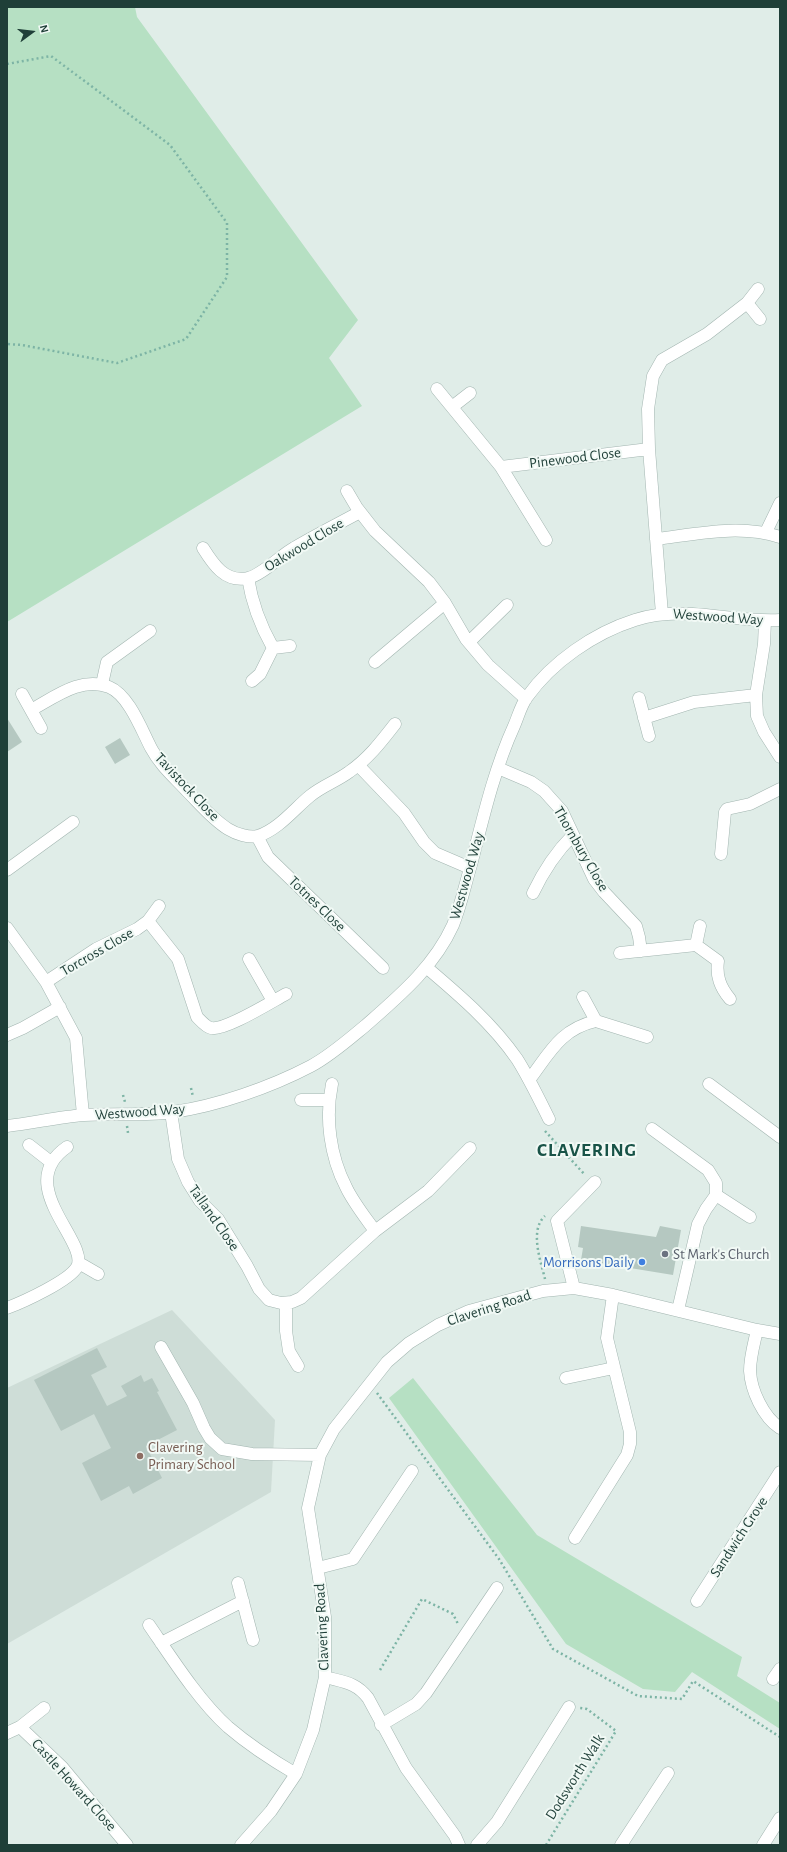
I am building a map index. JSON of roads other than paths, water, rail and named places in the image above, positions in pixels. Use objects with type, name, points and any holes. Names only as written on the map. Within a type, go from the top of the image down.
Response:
[{"type":"street","points":[[662,614],[649,449],[648,409],[653,376],[662,360],[707,334],[747,303],[758,289]]},
{"type":"street","points":[[747,303],[760,318]]},
{"type":"street","name":"Pinewood Close","points":[[437,388],[501,467],[546,540]]},
{"type":"street","points":[[452,407],[470,393]]},
{"type":"street","name":"Pinewood Close","points":[[501,467],[649,449]]},
{"type":"street","name":"Oakwood Close","points":[[347,491],[360,512],[391,548],[429,582],[445,603],[469,642],[488,666],[526,698]]},
{"type":"street","points":[[766,532],[780,502]]},
{"type":"street","name":"Oakwood Close","points":[[203,548],[214,566],[228,576],[248,578],[256,575],[293,548],[360,512]]},
{"type":"street","points":[[656,539],[722,530],[766,532],[780,537]]},
{"type":"street","name":"Oakwood Close","points":[[248,578],[255,610],[263,631],[273,648]]},
{"type":"street","points":[[375,662],[445,603]]},
{"type":"street","points":[[469,642],[507,605]]},
{"type":"street","name":"Westwood Way","points":[[7,1126],[83,1116],[171,1112],[210,1105],[238,1096],[312,1066],[344,1044],[400,996],[441,948],[461,903],[508,737],[526,698],[562,661],[583,645],[607,632],[636,619],[662,614],[692,613],[765,621],[780,620]]},
{"type":"street","points":[[765,621],[764,644],[756,695],[757,716],[764,732],[780,757]]},
{"type":"street","points":[[31,710],[68,689],[90,682],[102,684],[106,662],[150,631]]},
{"type":"street","points":[[252,681],[260,674],[273,648],[290,646]]},
{"type":"street","name":"Tavistock Close","points":[[102,684],[111,687],[125,701],[136,718],[152,750],[168,772],[212,817],[230,830],[243,835],[257,836]]},
{"type":"street","points":[[22,694],[42,728]]},
{"type":"street","points":[[644,718],[694,702],[756,695]]},
{"type":"street","points":[[639,698],[649,736]]},
{"type":"street","points":[[257,836],[279,824],[313,794],[368,758],[395,724]]},
{"type":"street","points":[[358,765],[404,812],[424,842],[435,853],[470,868]]},
{"type":"street","name":"Thornbury Close","points":[[498,768],[531,782],[544,791],[562,811],[594,879],[604,892],[636,926],[641,951]]},
{"type":"street","points":[[721,854],[725,812],[727,809],[750,804],[780,789]]},
{"type":"street","points":[[7,870],[73,822]]},
{"type":"street","points":[[533,893],[542,874],[564,844],[573,835]]},
{"type":"street","name":"Totnes Close","points":[[257,836],[268,856],[383,968]]},
{"type":"street","name":"Torcross Close","points":[[46,982],[96,949],[137,929],[148,921],[159,906]]},
{"type":"street","name":"Torcross Close","points":[[148,921],[178,959],[192,1006],[197,1017],[203,1024],[211,1028],[222,1027],[286,994]]},
{"type":"street","points":[[696,945],[700,926]]},
{"type":"street","name":"Torcross Close","points":[[7,928],[46,982],[76,1038],[83,1116]]},
{"type":"street","points":[[620,953],[696,945],[718,960],[717,971],[719,983],[730,999]]},
{"type":"street","points":[[249,959],[273,1001]]},
{"type":"street","points":[[426,967],[480,1014],[517,1059],[549,1119]]},
{"type":"street","points":[[583,997],[596,1021]]},
{"type":"street","points":[[7,1035],[23,1028],[60,1007]]},
{"type":"street","points":[[529,1080],[555,1043],[582,1024],[596,1021],[646,1037]]},
{"type":"street","points":[[332,1084],[329,1100],[331,1141],[336,1162],[346,1187],[375,1231]]},
{"type":"street","points":[[709,1084],[780,1137]]},
{"type":"street","points":[[301,1100],[329,1100]]},
{"type":"street","name":"Talland Close","points":[[171,1112],[178,1159],[188,1182],[200,1201],[218,1219],[247,1266],[259,1289],[269,1300],[286,1303]]},
{"type":"street","points":[[652,1129],[708,1170],[716,1183],[716,1195],[698,1224],[678,1310]]},
{"type":"street","points":[[29,1145],[52,1163]]},
{"type":"street","points":[[7,1308],[23,1302],[69,1276],[76,1268],[78,1263],[75,1247],[51,1197],[48,1170],[60,1152],[67,1147]]},
{"type":"street","points":[[298,1366],[289,1351],[286,1331],[286,1303],[301,1298],[375,1231],[428,1191],[470,1148]]},
{"type":"street","points":[[574,1288],[557,1221],[595,1182]]},
{"type":"street","points":[[716,1195],[750,1217]]},
{"type":"street","points":[[78,1263],[98,1274]]},
{"type":"street","name":"Clavering Road","points":[[459,1845],[455,1836],[406,1768],[381,1725],[368,1698],[362,1690],[354,1684],[325,1678],[325,1617],[308,1508],[320,1455],[334,1429],[387,1362],[409,1343],[438,1325],[469,1311],[543,1291],[574,1288],[613,1295],[757,1330],[780,1334]]},
{"type":"street","points":[[576,1538],[627,1456],[630,1444],[630,1432],[607,1338],[613,1295]]},
{"type":"street","points":[[757,1330],[752,1352],[750,1371],[752,1381],[764,1410],[780,1428]]},
{"type":"street","points":[[161,1347],[193,1402],[204,1428],[210,1438],[222,1449],[252,1454],[320,1455]]},
{"type":"street","points":[[566,1378],[614,1368]]},
{"type":"street","name":"Clavering Road","points":[[318,1568],[354,1559],[412,1471]]},
{"type":"street","name":"Sandwich Grove","points":[[697,1601],[780,1472]]},
{"type":"street","points":[[238,1583],[253,1640]]},
{"type":"street","points":[[381,1725],[416,1704],[426,1692],[460,1631],[497,1588]]},
{"type":"street","points":[[162,1643],[243,1601]]},
{"type":"street","points":[[149,1625],[211,1708],[227,1726],[269,1759],[296,1774]]},
{"type":"street","points":[[241,1845],[275,1805],[296,1774],[313,1730],[325,1678]]},
{"type":"street","points":[[477,1845],[497,1822],[569,1707]]},
{"type":"street","name":"Castle Howard Close","points":[[7,1733],[20,1727],[44,1708]]},
{"type":"street","name":"Castle Howard Close","points":[[20,1727],[62,1767],[127,1845]]},
{"type":"street","points":[[621,1845],[668,1772]]},
{"type":"street","points":[[763,1845],[780,1818]]},
{"type":"place","name":"St Mark's Church","points":[[665,1254]]},
{"type":"place","name":"Morrisons Daily","points":[[642,1262]]},
{"type":"place","name":"Clavering Primary School","points":[[140,1456]]},
{"type":"district","name":"CLAVERING","points":[[587,1150]]}]
